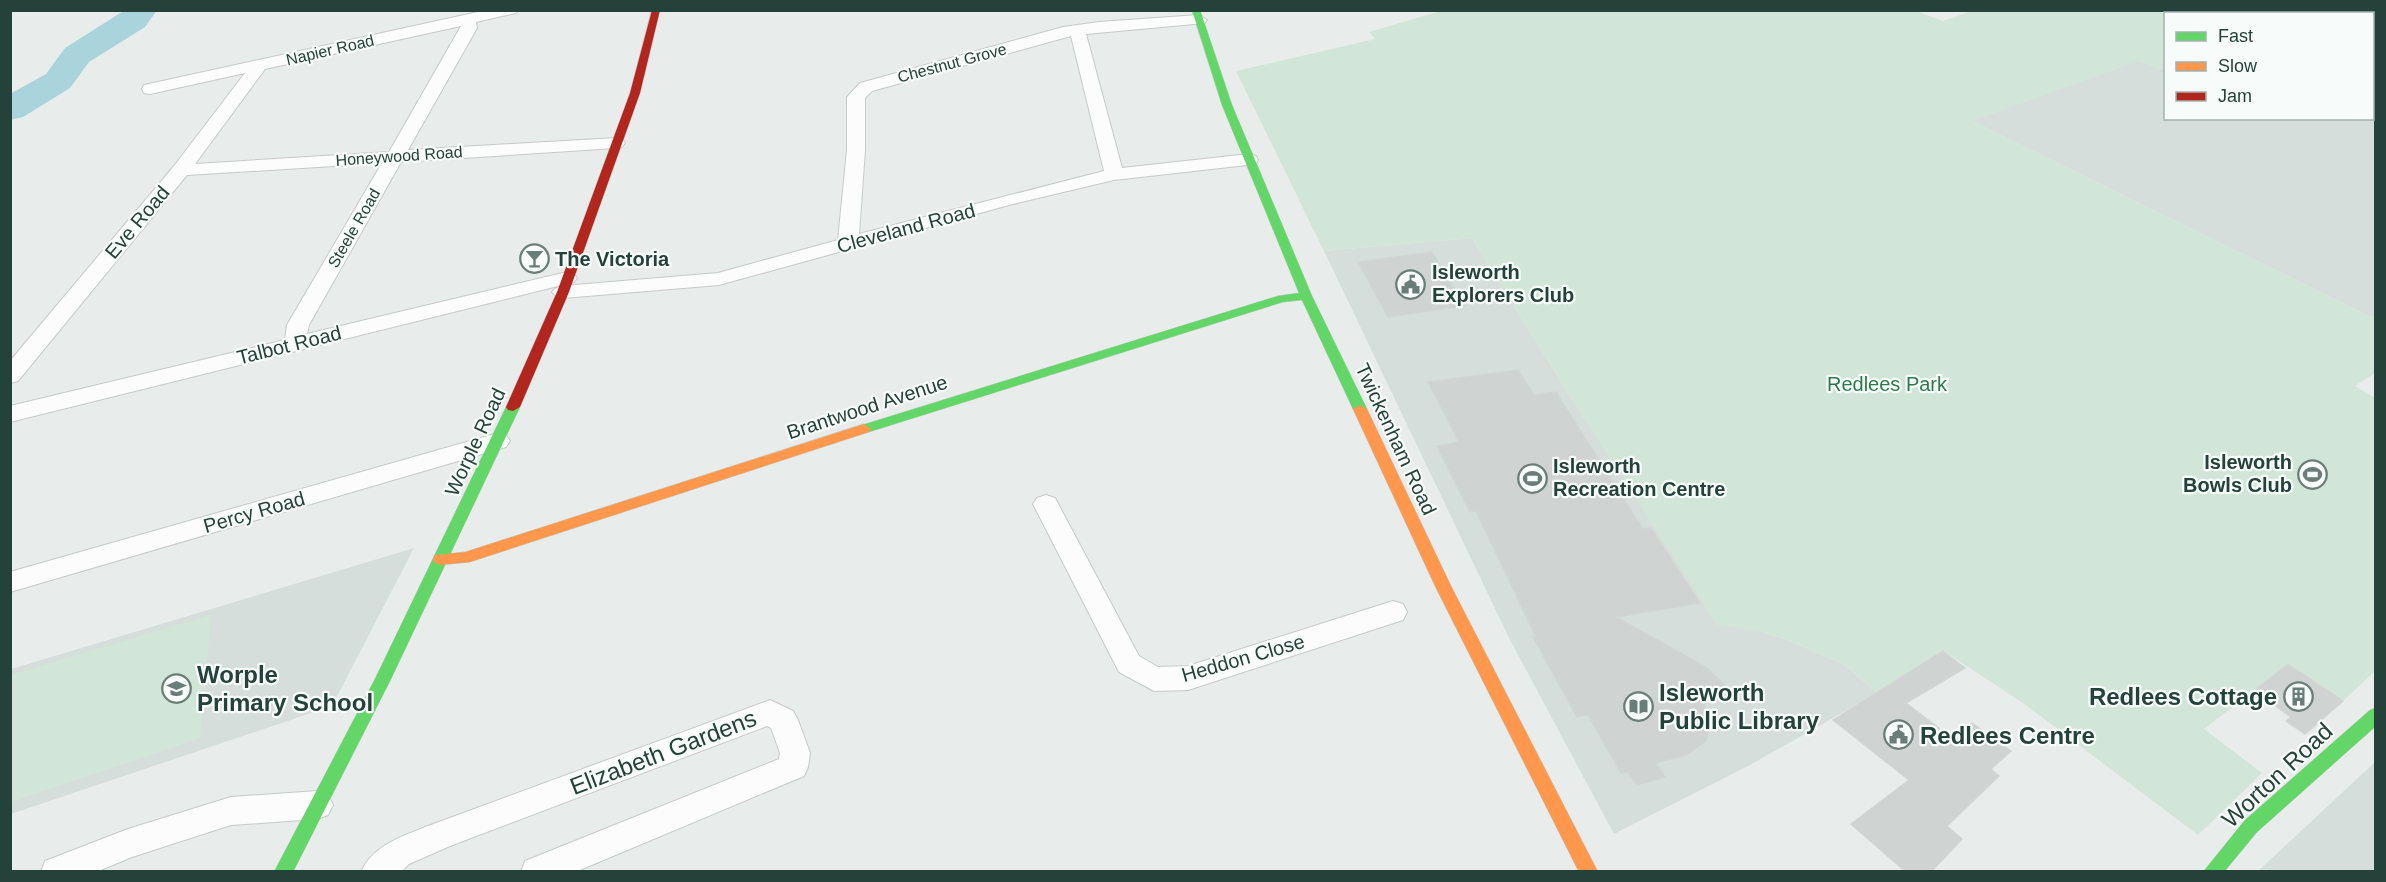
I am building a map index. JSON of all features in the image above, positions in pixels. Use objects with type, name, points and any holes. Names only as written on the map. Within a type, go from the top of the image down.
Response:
[{"type":"street","name":"Napier Road","points":[[150,89],[511,10]]},
{"type":"street","name":"Worple Road","points":[[283,872],[382,681],[498,441],[565,285],[635,93],[656,10]]},
{"type":"street","name":"Chestnut Grove","points":[[848,245],[856,150],[856,97],[866,87],[1077,30],[1164,22],[1198,15]]},
{"type":"street","name":"Twickenham Road","points":[[1198,15],[1227,105],[1306,296],[1443,586],[1589,872]]},
{"type":"street","name":"Steele Road","points":[[295,343],[298,325],[469,28],[468,20]]},
{"type":"street","points":[[1077,30],[1114,174]]},
{"type":"street","name":"Eve Road","points":[[10,376],[181,170],[259,66]]},
{"type":"street","name":"Honeywood Road","points":[[181,170],[616,143]]},
{"type":"street","name":"Cleveland Road","points":[[565,285],[719,279],[1003,201],[1114,174],[1249,160]]},
{"type":"street","name":"Talbot Road","points":[[10,414],[295,343],[565,285]]},
{"type":"street","name":"Brantwood Avenue","points":[[440,560],[465,558],[992,387],[1282,299],[1306,296]]},
{"type":"street","name":"Percy Road","points":[[10,582],[498,441]]},
{"type":"street","name":"Heddon Close","points":[[1046,504],[1129,664],[1154,679],[1188,678],[1393,612]]},
{"type":"street","name":"Elizabeth Gardens","points":[[377,872],[398,854],[439,836],[770,712],[783,720],[795,753],[793,767],[537,872]]},
{"type":"street","name":"Worton Road","points":[[2212,872],[2251,826],[2376,715]]},
{"type":"street","points":[[57,872],[128,844],[231,811],[317,804]]},
{"type":"shaded area","points":[[2301,10],[2375,11],[2375,319],[1968,119],[2130,58],[2164,70],[2164,120],[2374,120],[2374,12],[2298,12]]},
{"type":"shaded area","points":[[1472,238],[1571,398],[1759,631],[1785,639],[1845,665],[1877,693],[1750,765],[1614,834],[1510,640],[1324,251]]},
{"type":"shaded area","name":"Worple Primary School","points":[[414,548],[332,706],[11,814],[11,669]]},
{"type":"shaded area","points":[[2375,762],[2375,871],[2258,871]]},
{"type":"green space","name":"Redlees Park","points":[[1913,10],[1943,21],[1975,10],[2325,11],[2164,12],[2164,71],[2139,61],[1972,121],[2375,319],[2375,373],[2355,386],[2375,398],[2375,671],[2343,701],[2288,664],[2204,729],[2262,773],[2198,835],[2023,703],[1944,651],[1877,693],[1845,665],[1785,639],[1759,631],[1717,625],[1571,398],[1472,238],[1324,251],[1236,71],[1375,39],[1369,32],[1441,11]]},
{"type":"green space","points":[[211,615],[200,738],[11,802],[11,675]]},
{"type":"building","name":"Isleworth Explorers Club","points":[[1432,252],[1465,306],[1388,317],[1358,262]]},
{"type":"building","name":"Isleworth Recreation Centre","points":[[1518,370],[1534,395],[1556,392],[1643,529],[1651,528],[1700,603],[1616,617],[1706,667],[1731,691],[1702,697],[1711,722],[1706,741],[1686,755],[1656,763],[1665,777],[1637,785],[1628,772],[1621,773],[1588,715],[1577,717],[1533,637],[1536,637],[1476,511],[1470,512],[1437,446],[1459,442],[1428,382]]},
{"type":"building","name":"Redlees Centre","points":[[1943,651],[1965,668],[1906,703],[1953,739],[1972,723],[2011,751],[1991,769],[1999,776],[1947,826],[1962,839],[1931,872],[1906,872],[1851,824],[1909,780],[1833,720]]},
{"type":"building","name":"Redlees Cottage","points":[[2288,664],[2343,701],[2305,734],[2286,721],[2291,717],[2254,691]]},
{"type":"waterway","points":[[10,109],[58,81],[77,55],[134,20],[141,10]]},
{"type":"traffic: fast","points":[[1196,10],[1227,105],[1306,296],[1360,409]]},
{"type":"traffic: fast","points":[[864,429],[1282,299],[1306,296]]},
{"type":"traffic: fast","points":[[283,872],[382,681],[513,407]]},
{"type":"traffic: fast","points":[[2212,872],[2251,826],[2376,715]]},
{"type":"traffic: slow","points":[[1360,409],[1443,586],[1589,872]]},
{"type":"traffic: slow","points":[[440,559],[465,558],[864,429]]},
{"type":"traffic: jam","points":[[513,407],[563,292],[635,93],[656,10]]},
{"type":"place","name":"The Victoria","points":[[534,259]]},
{"type":"place","name":"Isleworth Explorers Club","points":[[1411,284]]},
{"type":"place","name":"Isleworth Bowls Club","points":[[2313,474]]},
{"type":"place","name":"Isleworth Recreation Centre","points":[[1532,478]]},
{"type":"place","name":"Worple Primary School","points":[[176,688]]},
{"type":"place","name":"Redlees Cottage","points":[[2298,696]]},
{"type":"place","name":"Isleworth Public Library","points":[[1638,706]]},
{"type":"place","name":"Redlees Centre","points":[[1899,735]]}]
